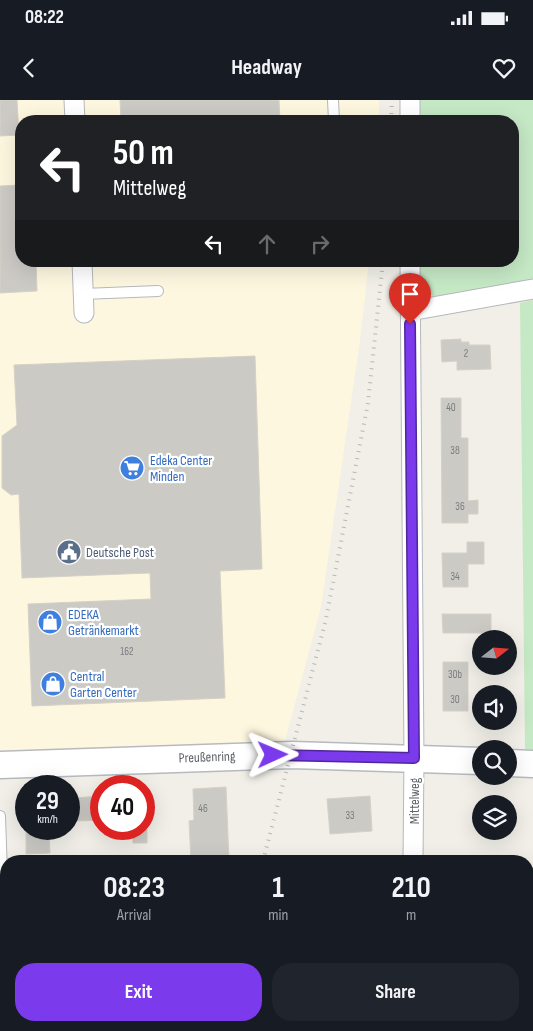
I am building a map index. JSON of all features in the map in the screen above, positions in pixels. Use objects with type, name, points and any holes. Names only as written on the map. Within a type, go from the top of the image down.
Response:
[{"type":"street","points":[[74,100],[75,115]]},
{"type":"street","points":[[410,100],[410,115]]},
{"type":"street","points":[[82,267],[84,314]]},
{"type":"street","name":"Mittelweg","points":[[410,267],[413,855]]},
{"type":"street","points":[[410,311],[533,289]]},
{"type":"street","name":"Preußenring","points":[[0,765],[292,754],[472,761]]},
{"type":"street","points":[[517,763],[533,764]]},
{"type":"lane","points":[[333,100],[334,115]]},
{"type":"lane","points":[[83,294],[158,291]]},
{"type":"lane","points":[[0,816],[1,855]]},
{"type":"shaded area","points":[[0,100],[379,100],[379,115],[15,115],[15,267],[368,267],[360,340],[321,607],[283,748],[0,757]]},
{"type":"green space","points":[[419,100],[533,100],[533,281],[438,297],[422,289],[419,279],[419,267],[519,267],[519,115],[419,115]]},
{"type":"green space","points":[[533,300],[533,750],[525,749],[520,303]]},
{"type":"building","points":[[0,100],[17,100],[18,115],[15,115],[15,135],[0,136]]},
{"type":"building","points":[[120,100],[279,100],[280,115],[121,115]]},
{"type":"building","points":[[15,185],[15,267],[36,267],[37,291],[0,293],[0,186]]},
{"type":"building","points":[[461,339],[461,342],[469,342],[469,345],[490,345],[491,369],[457,370],[457,361],[442,362],[441,340]]},
{"type":"building","points":[[255,356],[262,569],[220,571],[225,698],[32,706],[28,604],[151,599],[150,573],[22,578],[19,494],[11,495],[2,488],[2,436],[17,425],[14,365]]},
{"type":"building","points":[[441,398],[461,398],[461,438],[468,438],[468,501],[478,500],[478,514],[468,514],[468,523],[442,523]]},
{"type":"building","points":[[467,542],[484,542],[484,564],[468,564],[468,587],[443,587],[442,553],[467,553]]},
{"type":"building","points":[[442,614],[491,614],[491,630],[472,630],[472,633],[443,633]]},
{"type":"building","points":[[443,662],[468,662],[468,711],[443,711]]},
{"type":"building","points":[[226,787],[229,855],[191,855],[189,821],[194,820],[193,789]]},
{"type":"building","points":[[370,796],[372,831],[330,834],[327,799]]},
{"type":"building","points":[[90,797],[90,820],[80,821],[80,798]]},
{"type":"building","points":[[26,840],[49,840],[50,853],[26,854]]},
{"type":"building","points":[[133,840],[147,840],[147,843],[133,843]]},
{"type":"railway","points":[[391,115],[392,100]]},
{"type":"railway","points":[[265,855],[326,619],[368,403],[382,267]]},
{"type":"place","name":"Edeka Center Minden","points":[[132,468]]},
{"type":"place","name":"Deutsche Post","points":[[69,552]]},
{"type":"place","name":"EDEKA Getränkemarkt","points":[[50,622]]},
{"type":"place","name":"Central Garten Center","points":[[53,684]]},
{"type":"route","points":[[273,755],[414,758],[410,324]]}]
